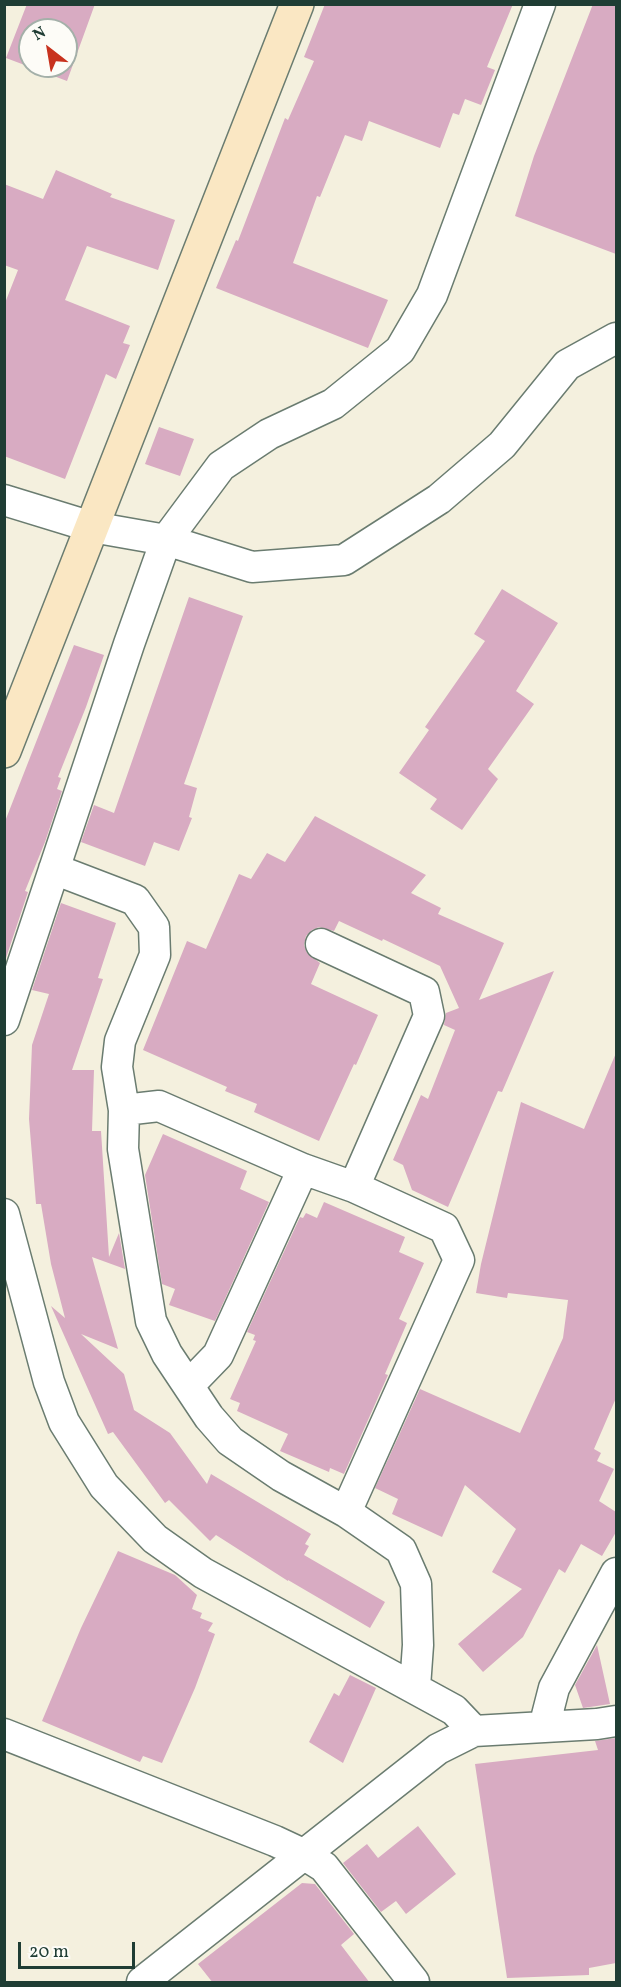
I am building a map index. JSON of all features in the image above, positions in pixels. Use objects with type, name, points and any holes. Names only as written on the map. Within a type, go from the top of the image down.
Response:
[{"type":"street","points":[[4,751],[297,4]]},
{"type":"street","points":[[4,1020],[129,644],[166,540],[221,466],[269,434],[333,404],[400,350],[432,295],[540,4]]},
{"type":"street","points":[[4,500],[92,527],[166,540],[252,567],[344,560],[439,499],[502,445],[567,365],[616,338]]},
{"type":"street","points":[[54,869],[135,900],[154,927],[155,955],[120,1041],[117,1067],[124,1110],[123,1149],[151,1321],[167,1354],[209,1417],[230,1441],[281,1476],[346,1512],[401,1550],[416,1584],[418,1645],[415,1687]]},
{"type":"street","points":[[321,944],[424,992],[429,1016],[354,1187]]},
{"type":"street","points":[[124,1110],[159,1106],[303,1169],[354,1187],[444,1228],[459,1260],[346,1512]]},
{"type":"street","points":[[189,1385],[218,1355],[303,1169]]},
{"type":"street","points":[[4,1215],[43,1360],[60,1412],[104,1486],[155,1539],[202,1573],[415,1687],[454,1710],[474,1731]]},
{"type":"street","points":[[544,1727],[554,1688],[616,1573]]},
{"type":"street","points":[[142,1983],[438,1749],[474,1731],[616,1721]]},
{"type":"street","points":[[4,1734],[305,1855],[324,1867],[414,1983]]},
{"type":"building","points":[[27,4],[95,4],[78,51],[78,18],[22,18]]},
{"type":"building","points":[[325,4],[513,4],[487,67],[495,70],[481,105],[465,99],[459,115],[453,113],[440,148],[369,121],[362,141],[345,135],[320,197],[317,196],[293,263],[388,300],[368,348],[216,288],[236,240],[238,241],[285,118],[288,120],[314,61],[304,57]]},
{"type":"building","points":[[593,4],[616,4],[616,254],[515,216],[534,156]]},
{"type":"building","points":[[18,27],[18,63],[6,58]]},
{"type":"building","points":[[56,170],[112,194],[110,197],[175,220],[158,270],[87,246],[65,300],[130,326],[123,343],[130,345],[116,379],[106,374],[65,479],[4,456],[5,303],[18,270],[4,265],[4,184],[43,199]]},
{"type":"building","points":[[159,427],[194,439],[180,476],[145,464]]},
{"type":"building","points":[[502,589],[558,623],[516,691],[534,704],[488,769],[498,779],[462,830],[430,809],[437,799],[399,773],[429,730],[425,727],[485,641],[474,634]]},
{"type":"building","points":[[189,597],[243,616],[184,784],[197,788],[189,817],[192,818],[179,851],[154,842],[145,866],[81,842],[94,805],[114,813]]},
{"type":"building","points":[[74,645],[104,655],[58,777],[61,778],[57,789],[62,791],[25,891],[28,892],[4,964],[4,824]]},
{"type":"building","points":[[315,816],[426,875],[411,893],[441,908],[438,914],[504,943],[479,1000],[554,971],[502,1092],[498,1091],[448,1207],[412,1190],[403,1165],[393,1160],[421,1095],[428,1099],[455,1030],[444,1025],[446,1013],[459,1008],[440,966],[339,921],[334,931],[319,927],[306,936],[304,945],[307,953],[320,963],[311,984],[378,1015],[319,1141],[254,1112],[257,1104],[225,1091],[227,1087],[143,1050],[187,941],[206,949],[239,874],[251,879],[267,853],[285,862]]},
{"type":"building","points":[[61,903],[116,923],[98,978],[103,979],[72,1070],[94,1070],[92,1131],[101,1131],[109,1257],[119,1233],[125,1269],[92,1257],[118,1349],[81,1334],[124,1374],[134,1410],[170,1433],[207,1484],[211,1474],[311,1534],[305,1544],[309,1546],[304,1555],[385,1602],[370,1628],[288,1581],[216,1535],[210,1541],[169,1500],[165,1503],[113,1432],[108,1434],[51,1306],[65,1318],[51,1264],[41,1204],[36,1204],[29,1119],[32,1045],[49,994],[32,990]]},
{"type":"building","points":[[616,1053],[616,1398],[594,1449],[601,1453],[597,1461],[614,1469],[599,1501],[616,1512],[616,1532],[602,1556],[581,1544],[565,1573],[559,1569],[523,1637],[483,1672],[458,1644],[522,1589],[492,1572],[516,1529],[465,1485],[442,1537],[392,1514],[398,1499],[375,1488],[420,1389],[520,1433],[563,1338],[568,1300],[508,1293],[507,1298],[476,1293],[521,1102],[584,1129]]},
{"type":"building","points":[[163,1134],[247,1171],[240,1189],[269,1202],[215,1321],[169,1305],[175,1289],[162,1284],[145,1175]]},
{"type":"building","points":[[324,1202],[405,1237],[399,1252],[424,1263],[399,1319],[407,1323],[385,1374],[388,1375],[344,1474],[330,1468],[329,1472],[280,1451],[288,1434],[237,1411],[240,1403],[230,1399],[256,1341],[253,1340],[255,1335],[247,1332],[300,1217],[303,1218],[306,1213],[317,1218]]},
{"type":"building","points":[[118,1551],[175,1575],[197,1595],[192,1609],[202,1613],[200,1618],[213,1623],[208,1631],[215,1634],[195,1688],[162,1763],[143,1756],[140,1762],[42,1721],[81,1628]]},
{"type":"building","points":[[597,1645],[610,1704],[583,1708],[575,1685]]},
{"type":"building","points":[[350,1675],[376,1688],[343,1763],[309,1742],[334,1693],[339,1696]]},
{"type":"building","points":[[616,1738],[616,1963],[589,1968],[589,1975],[507,1978],[475,1764],[598,1750],[595,1741]]},
{"type":"building","points":[[418,1826],[456,1874],[406,1914],[396,1901],[381,1912],[343,1863],[367,1844],[378,1858]]},
{"type":"building","points":[[302,1883],[315,1884],[354,1934],[341,1945],[370,1983],[213,1983],[198,1964]]}]
